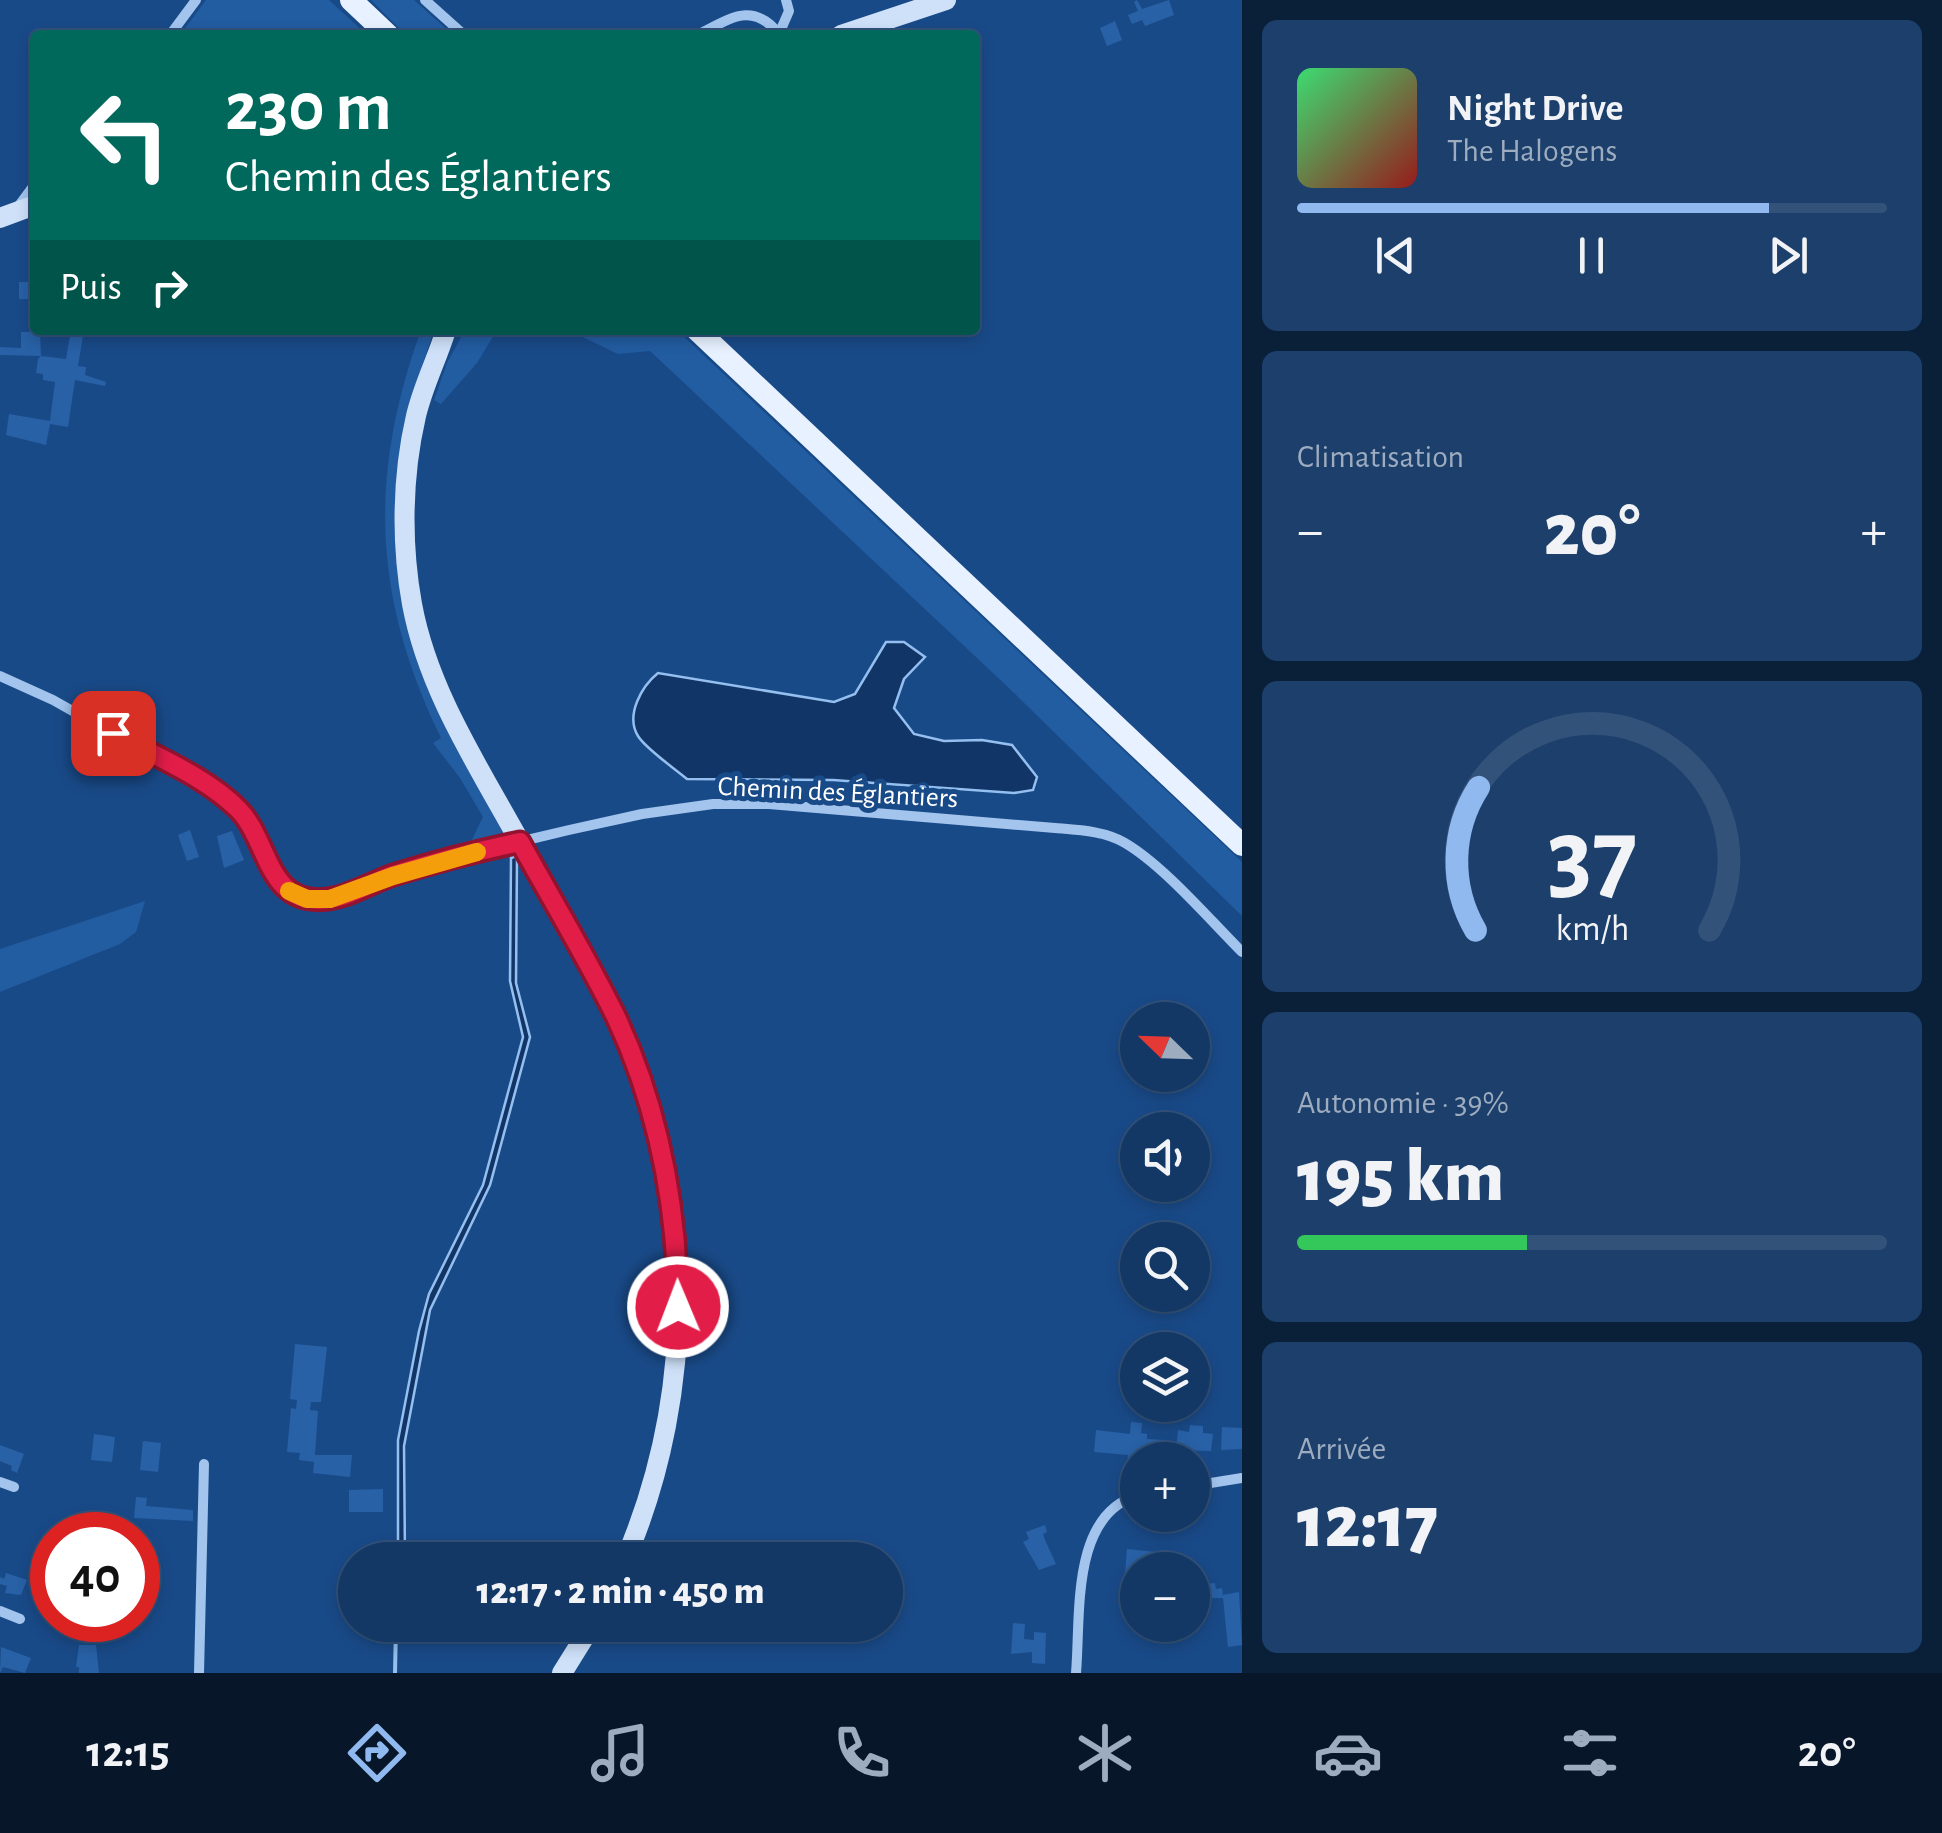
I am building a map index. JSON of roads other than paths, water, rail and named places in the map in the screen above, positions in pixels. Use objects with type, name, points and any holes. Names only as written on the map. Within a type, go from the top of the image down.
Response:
[{"type":"main road","points":[[351,0],[383,30]]},
{"type":"main road","points":[[702,335],[1242,845]]},
{"type":"street","points":[[174,30],[196,0]]},
{"type":"street","points":[[426,0],[459,30]]},
{"type":"street","points":[[782,30],[789,10],[786,0]]},
{"type":"street","points":[[854,30],[919,4],[946,0]]},
{"type":"street","points":[[707,30],[738,15],[752,14],[776,30]]},
{"type":"street","points":[[446,336],[421,399],[410,447],[408,577],[420,636],[442,698],[616,1018],[646,1096],[670,1196],[678,1307],[672,1386],[652,1486],[632,1542]]},
{"type":"street","name":"Chemin des Églantiers","points":[[0,676],[53,700],[222,796],[240,811],[276,877],[288,890],[307,899],[330,899],[429,864],[642,814],[713,804],[769,804],[1094,832],[1123,841],[1146,858],[1242,952]]},
{"type":"street","points":[[198,1673],[204,1464]]},
{"type":"street","points":[[1210,1483],[1242,1478]]},
{"type":"street","points":[[0,1482],[14,1487]]},
{"type":"street","points":[[1076,1673],[1088,1547],[1094,1530],[1113,1506],[1120,1503]]},
{"type":"street","points":[[0,1612],[20,1620]]},
{"type":"street","points":[[562,1673],[581,1642]]},
{"type":"waterway","points":[[395,1673],[396,1642]]}]
